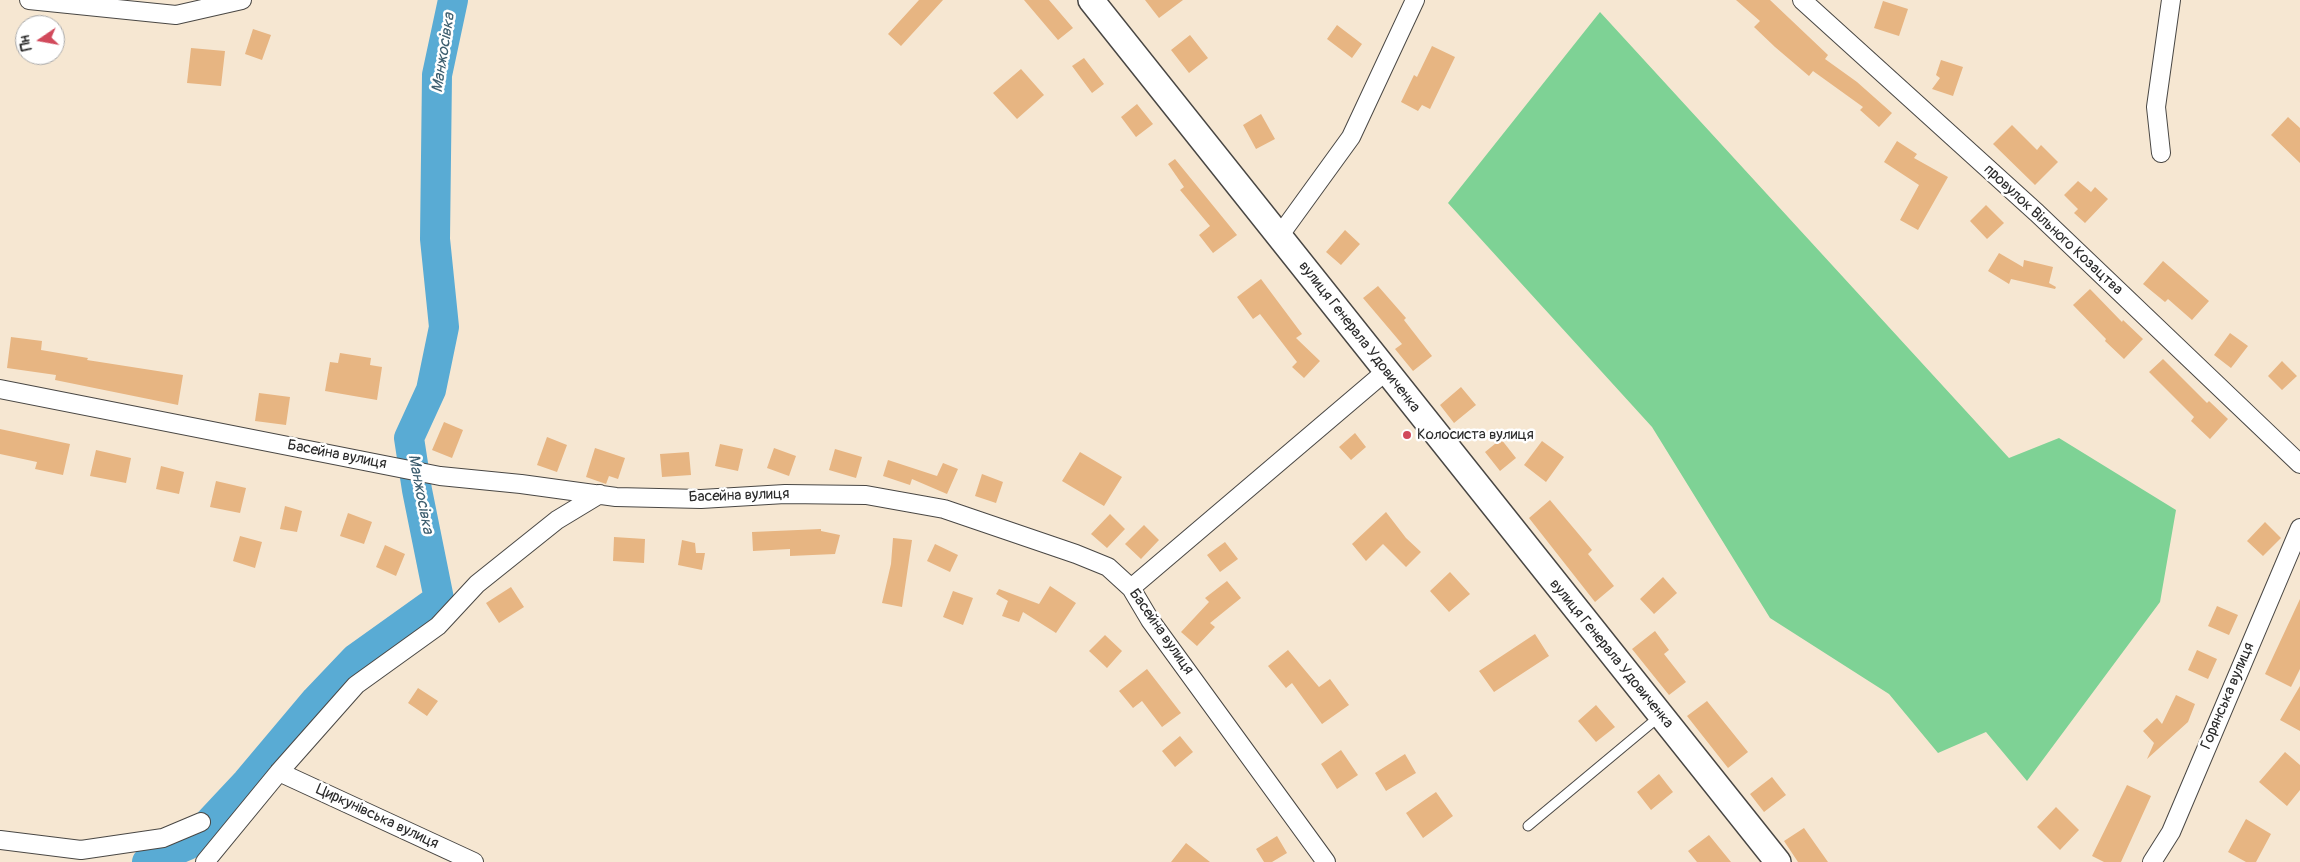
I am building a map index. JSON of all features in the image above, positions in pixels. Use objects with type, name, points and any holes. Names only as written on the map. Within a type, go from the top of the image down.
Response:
[{"type":"main road","name":"вулиця Генерала Удовиченка","points":[[1090,0],[1280,235],[1385,372],[1778,862]]},
{"type":"street","points":[[29,0],[176,15],[242,0]]},
{"type":"street","points":[[1280,235],[1351,137],[1415,0]]},
{"type":"street","name":"провулок Вільного Козацтва","points":[[1802,0],[2036,213],[2300,464]]},
{"type":"street","points":[[2161,153],[2156,107],[2171,0]]},
{"type":"street","points":[[1132,588],[1385,372]]},
{"type":"street","name":"Басейна вулиця","points":[[0,389],[440,476],[600,494],[701,498],[786,494],[866,495],[944,509],[1076,554],[1108,567],[1132,588],[1150,620],[1326,862]]},
{"type":"street","points":[[205,862],[279,772],[356,685],[438,626],[477,584],[557,520],[600,494]]},
{"type":"street","name":"Горянська вулиця","points":[[2152,862],[2171,832],[2300,528]]},
{"type":"street","name":"Циркунівська вулиця","points":[[279,772],[474,862]]},
{"type":"street","points":[[0,840],[81,850],[163,838],[201,822]]},
{"type":"lane","points":[[1528,826],[1660,716]]},
{"type":"green space","points":[[1600,12],[2009,458],[2059,438],[2176,510],[2160,602],[2027,781],[1986,732],[1938,753],[1889,694],[1770,618],[1652,427],[1448,203]]},
{"type":"building","points":[[919,0],[943,0],[901,46],[888,34]]},
{"type":"building","points":[[1024,0],[1049,0],[1073,28],[1058,40]]},
{"type":"building","points":[[1145,0],[1183,0],[1159,18]]},
{"type":"building","points":[[1736,0],[1770,0],[1828,55],[1825,59],[1857,82],[1892,113],[1879,127],[1860,110],[1863,107],[1813,71],[1809,76],[1775,47],[1754,27],[1760,21]]},
{"type":"building","points":[[1883,1],[1908,9],[1899,36],[1874,28]]},
{"type":"building","points":[[1337,25],[1362,44],[1352,58],[1327,39]]},
{"type":"building","points":[[253,29],[271,35],[262,60],[245,54]]},
{"type":"building","points":[[1190,35],[1208,58],[1189,73],[1171,50]]},
{"type":"building","points":[[1432,46],[1455,57],[1430,109],[1422,105],[1418,111],[1401,102],[1414,75],[1417,77]]},
{"type":"building","points":[[191,48],[225,51],[221,86],[187,83]]},
{"type":"building","points":[[1084,58],[1104,84],[1092,93],[1072,66]]},
{"type":"building","points":[[1941,60],[1963,67],[1953,96],[1932,89],[1940,78],[1936,75]]},
{"type":"building","points":[[1021,69],[1044,95],[1017,119],[993,93]]},
{"type":"building","points":[[1137,104],[1153,124],[1136,137],[1121,117]]},
{"type":"building","points":[[1261,114],[1275,139],[1256,149],[1243,125]]},
{"type":"building","points":[[2288,117],[2300,128],[2300,163],[2271,135]]},
{"type":"building","points":[[2012,125],[2037,150],[2041,145],[2058,162],[2035,185],[1993,144]]},
{"type":"building","points":[[1897,141],[1917,154],[1914,158],[1948,177],[1918,230],[1900,220],[1919,185],[1884,162]]},
{"type":"building","points":[[1175,159],[1237,235],[1213,253],[1199,235],[1210,226],[1180,190],[1184,187],[1168,164]]},
{"type":"building","points":[[2078,181],[2091,192],[2095,187],[2108,199],[2085,223],[2074,213],[2078,209],[2064,195]]},
{"type":"building","points":[[1986,205],[2004,223],[1987,239],[1970,221]]},
{"type":"building","points":[[1345,230],[1360,244],[1341,265],[1326,252]]},
{"type":"building","points":[[1999,253],[2023,267],[2024,260],[2053,267],[2049,283],[2056,287],[2055,289],[2011,279],[2009,284],[1988,271]]},
{"type":"building","points":[[2163,261],[2209,301],[2192,320],[2168,299],[2165,302],[2143,284]]},
{"type":"building","points":[[1261,279],[1302,334],[1296,338],[1320,361],[1304,378],[1292,367],[1297,362],[1260,314],[1253,319],[1237,297]]},
{"type":"building","points":[[1378,286],[1406,318],[1404,320],[1432,356],[1413,371],[1395,349],[1402,344],[1363,298]]},
{"type":"building","points":[[2090,289],[2122,322],[2123,320],[2143,339],[2124,359],[2073,305]]},
{"type":"building","points":[[2230,333],[2248,346],[2231,368],[2214,355]]},
{"type":"building","points":[[11,337],[42,341],[41,350],[88,358],[87,360],[183,375],[178,405],[55,380],[56,375],[7,368]]},
{"type":"building","points":[[340,353],[371,358],[370,365],[382,367],[377,400],[325,391],[330,362],[338,363]]},
{"type":"building","points":[[2163,359],[2207,403],[2209,401],[2228,419],[2210,439],[2191,421],[2194,417],[2149,372]]},
{"type":"building","points":[[2282,361],[2297,376],[2282,390],[2268,376]]},
{"type":"building","points":[[1461,387],[1476,405],[1454,423],[1440,405]]},
{"type":"building","points":[[259,393],[290,397],[286,425],[255,421]]},
{"type":"building","points":[[444,422],[463,430],[452,458],[432,450]]},
{"type":"building","points":[[0,429],[70,444],[63,475],[35,469],[37,462],[0,454]]},
{"type":"building","points":[[1355,433],[1366,447],[1351,460],[1339,447]]},
{"type":"building","points":[[547,437],[567,445],[557,472],[537,465]]},
{"type":"building","points":[[1501,439],[1516,458],[1500,471],[1485,452]]},
{"type":"building","points":[[1542,441],[1564,457],[1546,482],[1524,465]]},
{"type":"building","points":[[720,444],[743,449],[738,471],[715,466]]},
{"type":"building","points":[[595,448],[625,458],[618,479],[609,476],[606,484],[586,477]]},
{"type":"building","points":[[774,448],[796,456],[789,476],[767,468]]},
{"type":"building","points":[[835,449],[862,457],[856,478],[829,470]]},
{"type":"building","points":[[96,450],[131,458],[126,483],[90,476]]},
{"type":"building","points":[[689,452],[691,475],[662,477],[660,454]]},
{"type":"building","points":[[1080,452],[1122,477],[1104,506],[1062,481]]},
{"type":"building","points":[[888,460],[937,476],[943,463],[958,469],[947,494],[912,479],[910,485],[883,476]]},
{"type":"building","points":[[161,466],[184,472],[179,494],[156,489]]},
{"type":"building","points":[[982,474],[1003,482],[996,503],[975,496]]},
{"type":"building","points":[[216,481],[246,488],[240,513],[210,507]]},
{"type":"building","points":[[1550,500],[1592,550],[1588,554],[1614,586],[1595,602],[1529,518]]},
{"type":"building","points":[[285,506],[302,511],[297,532],[280,529]]},
{"type":"building","points":[[1386,512],[1406,538],[1421,552],[1406,567],[1383,544],[1366,561],[1352,544]]},
{"type":"building","points":[[348,513],[372,522],[364,544],[340,536]]},
{"type":"building","points":[[1110,514],[1125,529],[1107,548],[1091,534]]},
{"type":"building","points":[[2265,522],[2281,538],[2263,556],[2247,541]]},
{"type":"building","points":[[1144,525],[1159,540],[1141,559],[1125,544]]},
{"type":"building","points":[[821,529],[821,531],[840,535],[835,554],[790,556],[790,549],[753,551],[752,532]]},
{"type":"building","points":[[240,536],[262,542],[255,568],[233,561]]},
{"type":"building","points":[[614,537],[645,539],[644,563],[613,561]]},
{"type":"building","points":[[893,538],[912,540],[902,607],[882,603],[891,564]]},
{"type":"building","points":[[682,540],[695,543],[696,553],[705,553],[702,570],[678,565]]},
{"type":"building","points":[[1225,542],[1238,559],[1220,572],[1207,555]]},
{"type":"building","points":[[935,544],[958,555],[950,572],[927,561]]},
{"type":"building","points":[[385,545],[405,554],[396,576],[376,567]]},
{"type":"building","points":[[1450,572],[1470,594],[1449,612],[1430,591]]},
{"type":"building","points":[[1663,577],[1677,593],[1654,614],[1640,599]]},
{"type":"building","points":[[1227,581],[1241,598],[1210,623],[1215,627],[1197,646],[1181,632],[1209,602],[1205,598]]},
{"type":"building","points":[[1050,586],[1076,603],[1056,633],[1023,612],[1019,622],[1002,616],[1008,601],[996,594],[999,589],[1039,604]]},
{"type":"building","points":[[511,587],[524,607],[499,623],[486,603]]},
{"type":"building","points":[[953,591],[973,598],[963,625],[943,617]]},
{"type":"building","points":[[2300,599],[2300,669],[2291,687],[2265,674]]},
{"type":"building","points":[[2217,606],[2238,615],[2229,635],[2208,626]]},
{"type":"building","points":[[1655,631],[1669,650],[1664,654],[1686,682],[1669,695],[1632,649]]},
{"type":"building","points":[[1535,634],[1549,656],[1494,692],[1479,671]]},
{"type":"building","points":[[1105,635],[1122,651],[1107,668],[1089,651]]},
{"type":"building","points":[[1288,650],[1319,687],[1330,679],[1349,705],[1322,724],[1292,683],[1286,688],[1268,666]]},
{"type":"building","points":[[2197,650],[2217,659],[2208,679],[2188,670]]},
{"type":"building","points":[[1147,669],[1181,713],[1162,727],[1142,701],[1133,708],[1119,691]]},
{"type":"building","points":[[2300,686],[2300,731],[2280,720]]},
{"type":"building","points":[[418,688],[438,701],[427,716],[408,703]]},
{"type":"building","points":[[2176,695],[2195,704],[2188,722],[2147,759],[2154,743],[2143,731],[2157,718],[2162,724]]},
{"type":"building","points":[[1707,701],[1748,752],[1728,768],[1687,716]]},
{"type":"building","points":[[1596,705],[1615,727],[1596,742],[1578,721]]},
{"type":"building","points":[[1180,736],[1193,752],[1175,767],[1162,751]]},
{"type":"building","points":[[1341,750],[1358,775],[1337,789],[1321,764]]},
{"type":"building","points":[[2285,752],[2300,765],[2300,790],[2287,806],[2259,782]]},
{"type":"building","points":[[1405,754],[1416,773],[1386,791],[1375,773]]},
{"type":"building","points":[[1659,774],[1673,792],[1651,810],[1637,792]]},
{"type":"building","points":[[1772,777],[1786,795],[1764,812],[1750,794]]},
{"type":"building","points":[[2127,785],[2151,796],[2121,862],[2104,862],[2092,856]]},
{"type":"building","points":[[1436,792],[1453,816],[1423,838],[1406,813]]},
{"type":"building","points":[[2056,807],[2079,830],[2060,850],[2037,827]]},
{"type":"building","points":[[2246,819],[2271,834],[2256,862],[2246,862],[2228,852]]},
{"type":"building","points":[[1804,828],[1828,862],[1798,862],[1784,841]]},
{"type":"building","points":[[1709,835],[1731,862],[1697,862],[1688,851]]},
{"type":"building","points":[[1277,836],[1287,853],[1272,862],[1264,862],[1256,849]]},
{"type":"building","points":[[1186,843],[1210,862],[1171,862]]},
{"type":"waterway","name":"Манжосівка","points":[[147,862],[188,845],[247,782],[316,700],[355,659],[439,599],[417,490],[409,438],[431,390],[444,327],[435,239],[437,75],[453,0]]},
{"type":"place","name":"Колосиста вулиця","points":[[1407,435]]}]
